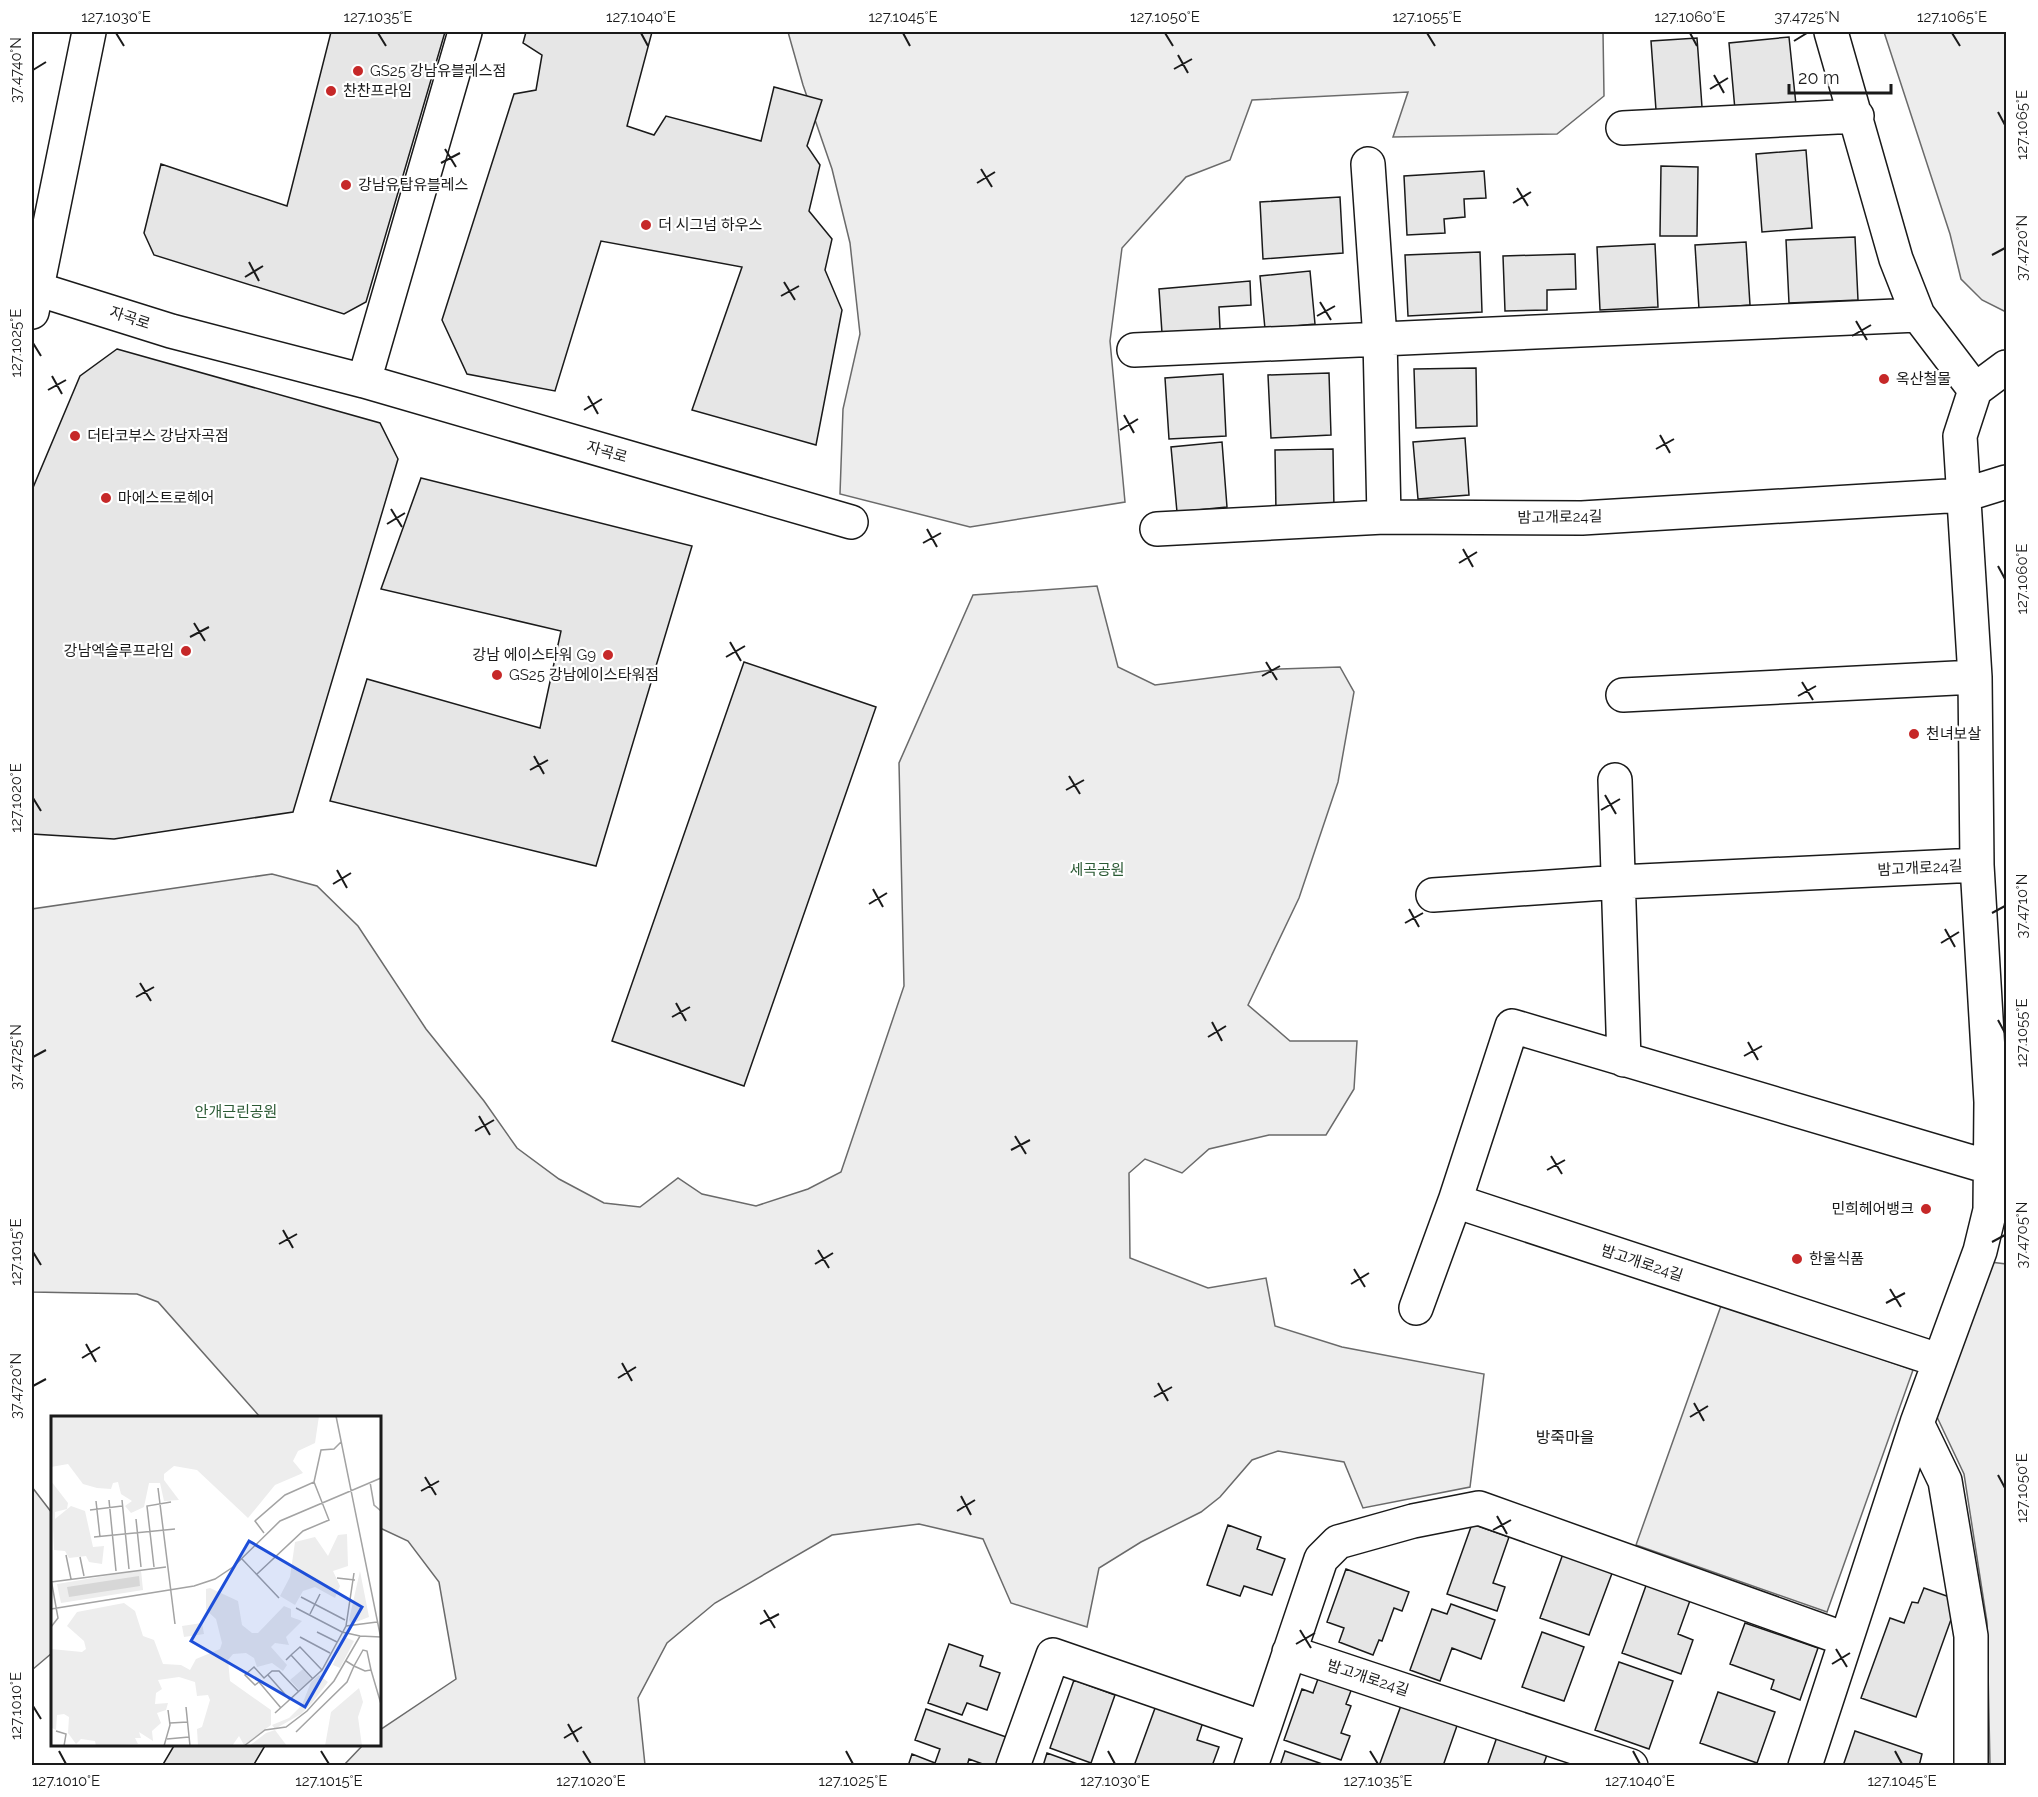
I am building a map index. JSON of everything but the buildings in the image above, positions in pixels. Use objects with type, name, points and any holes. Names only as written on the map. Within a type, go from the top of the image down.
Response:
[{"type":"street","name":"자곡로","points":[[89,32],[33,300],[171,331],[364,381],[851,522]]},
{"type":"street","points":[[364,381],[465,32]]},
{"type":"street","points":[[1831,32],[1857,116],[1896,259],[1918,315],[1975,390],[2007,367]]},
{"type":"street","points":[[1623,128],[1857,116]]},
{"type":"street","points":[[1368,164],[1380,339],[1384,517]]},
{"type":"street","points":[[1134,350],[1918,315]]},
{"type":"street","name":"밤고개로24길","points":[[1805,1766],[1938,1360],[1980,1251],[1990,1210],[1991,1101],[1977,865],[1975,677],[1960,436],[1975,390]]},
{"type":"street","points":[[1964,495],[2007,482]]},
{"type":"street","name":"밤고개로24길","points":[[1157,529],[1384,517],[1582,518],[1964,495]]},
{"type":"street","points":[[1623,695],[1975,677]]},
{"type":"street","points":[[1615,780],[1624,1060]]},
{"type":"street","name":"밤고개로24길","points":[[1433,895],[1620,882],[1977,865]]},
{"type":"street","points":[[1416,1308],[1455,1201],[1512,1026],[1992,1168]]},
{"type":"street","name":"밤고개로24길","points":[[1455,1201],[1938,1360]]},
{"type":"street","points":[[1917,1422],[1945,1481],[1971,1636],[1971,1766]]},
{"type":"street","points":[[1251,1766],[1321,1559],[1338,1542],[1413,1521],[1479,1508],[1845,1640]]},
{"type":"street","name":"밤고개로24길","points":[[1289,1652],[1631,1766]]},
{"type":"street","points":[[1013,1766],[1053,1655],[1264,1728]]},
{"type":"shaded area","points":[[788,32],[1603,32],[1604,96],[1557,134],[1393,137],[1408,92],[1252,100],[1230,160],[1186,177],[1122,248],[1110,341],[1125,502],[970,527],[840,494],[843,409],[860,334],[850,243],[832,169],[803,85]]},
{"type":"shaded area","points":[[1884,32],[2006,32],[2006,312],[1982,300],[1961,279],[1950,234]]},
{"type":"shaded area","name":"세곡공원","points":[[1097,586],[1118,667],[1155,685],[1280,669],[1340,667],[1354,692],[1338,782],[1299,898],[1248,1005],[1290,1041],[1357,1041],[1354,1089],[1326,1135],[1269,1135],[1209,1149],[1182,1173],[1145,1159],[1129,1173],[1130,1258],[1208,1288],[1266,1278],[1275,1326],[1342,1347],[1484,1374],[1470,1487],[1363,1508],[1344,1462],[1278,1451],[1252,1460],[1220,1497],[1201,1512],[1141,1542],[1099,1568],[1087,1627],[1011,1603],[983,1539],[919,1524],[832,1535],[715,1603],[667,1643],[638,1698],[645,1765],[344,1765],[362,1746],[381,1746],[381,1729],[456,1679],[439,1582],[408,1541],[381,1528],[381,1416],[259,1416],[158,1302],[137,1294],[32,1292],[32,909],[272,874],[317,886],[358,926],[426,1029],[484,1101],[517,1148],[559,1179],[604,1203],[640,1207],[678,1178],[702,1194],[756,1206],[808,1189],[841,1172],[904,986],[899,763],[973,595]]},
{"type":"shaded area","points":[[1990,1262],[2006,1264],[2006,1765],[1990,1765],[1987,1622],[1964,1474],[1937,1417]]},
{"type":"shaded area","points":[[1722,1303],[1913,1370],[1827,1612],[1636,1545]]},
{"type":"shaded area","points":[[32,1487],[51,1512],[51,1654],[32,1670]]},
{"type":"place","name":"GS25 강남유블레스점","points":[[358,71]]},
{"type":"place","name":"찬찬프라임","points":[[331,91]]},
{"type":"place","name":"강남유탑유블레스","points":[[346,185]]},
{"type":"place","name":"더 시그넘 하우스","points":[[646,225]]},
{"type":"place","name":"옥산철물","points":[[1884,379]]},
{"type":"place","name":"더타코부스 강남자곡점","points":[[75,436]]},
{"type":"place","name":"마에스트로헤어","points":[[106,498]]},
{"type":"place","name":"강남엑슬루프라임","points":[[186,651]]},
{"type":"place","name":"강남 에이스타워 G9","points":[[608,655]]},
{"type":"place","name":"GS25 강남에이스타워점","points":[[497,675]]},
{"type":"place","name":"천녀보살","points":[[1914,734]]},
{"type":"place","name":"민희헤어뱅크","points":[[1926,1209]]},
{"type":"place","name":"한울식품","points":[[1797,1259]]},
{"type":"district","name":"방죽마을","points":[[1565,1437]]},
{"type":"park label","name":"안개근린공원","points":[[236,1112]]}]
